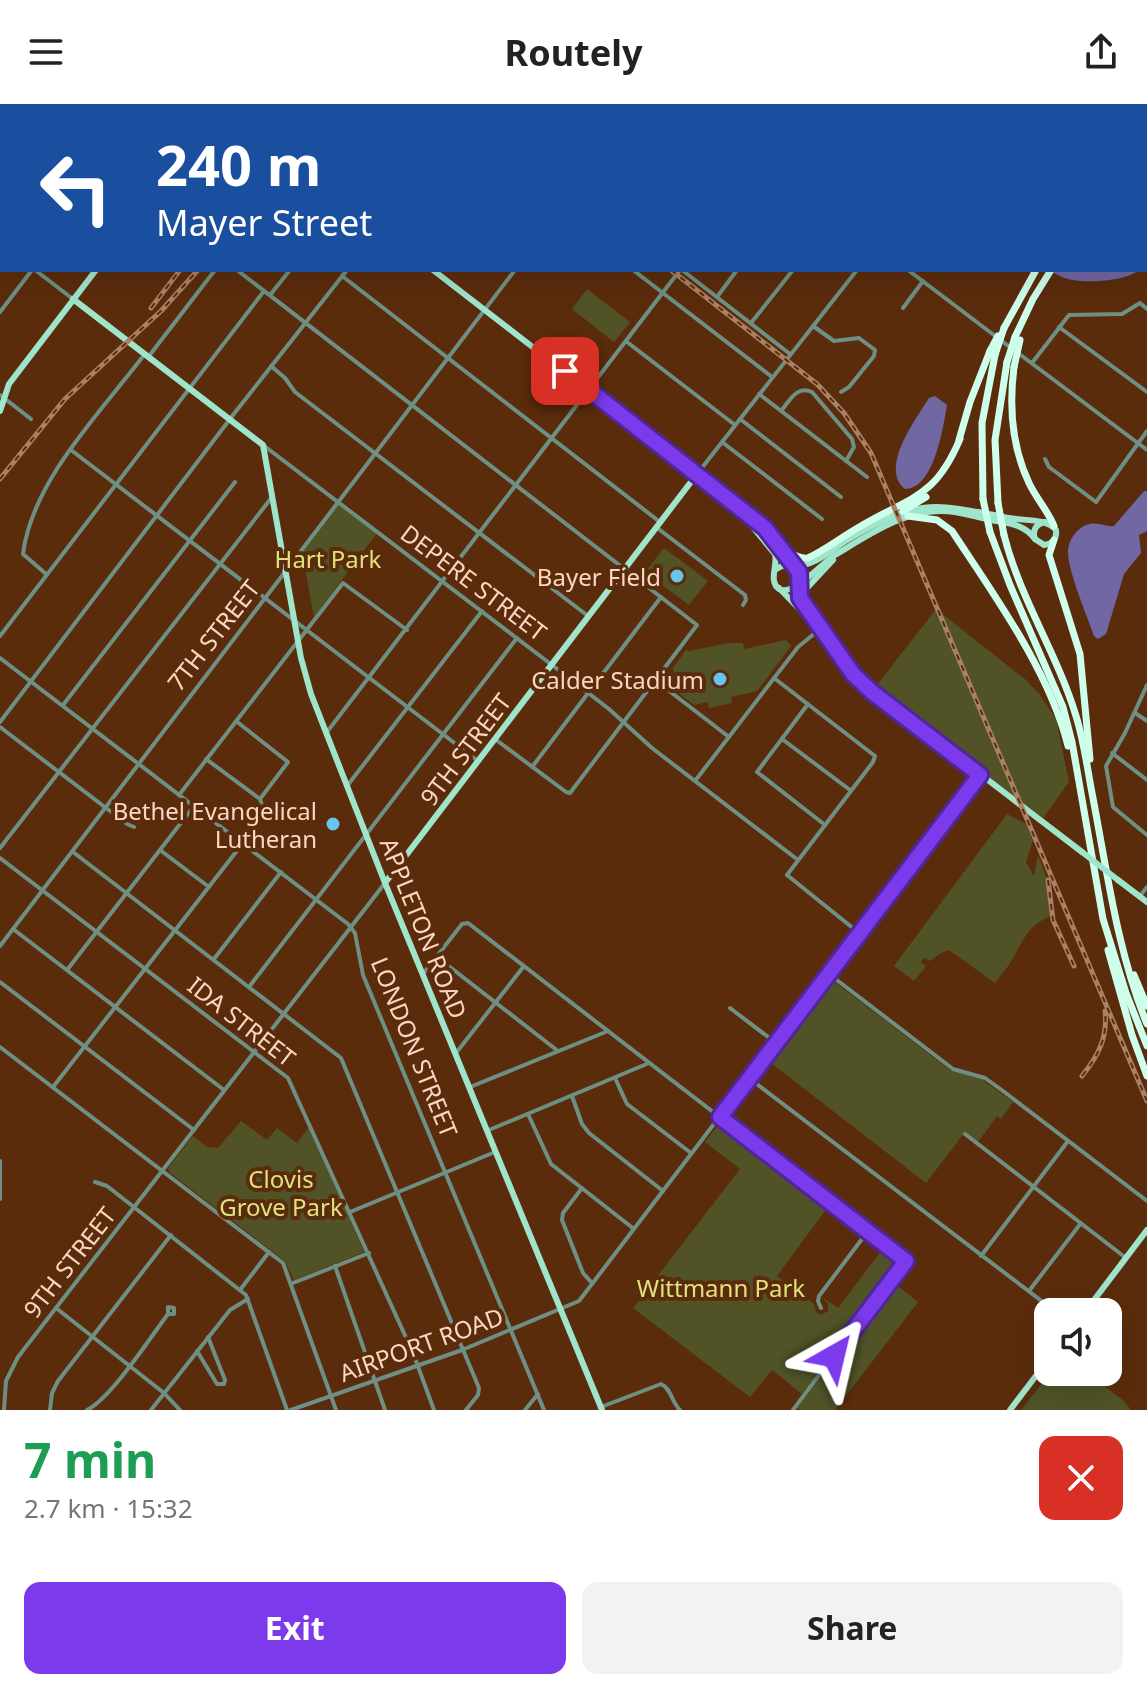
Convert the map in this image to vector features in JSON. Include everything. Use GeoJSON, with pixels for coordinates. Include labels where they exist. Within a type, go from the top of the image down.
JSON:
{"type":"FeatureCollection","features":[{"type":"Feature","properties":{"kind":"highway"},"geometry":{"type":"LineString","coordinates":[[906,514],[942,481],[952,464],[974,390],[1035,272]]}},
{"type":"Feature","properties":{"kind":"highway"},"geometry":{"type":"LineString","coordinates":[[1050,272],[1033,299],[997,412],[998,503],[1018,582],[1076,716],[1122,944],[1147,1024]]}},
{"type":"Feature","properties":{"kind":"highway"},"geometry":{"type":"LineString","coordinates":[[993,353],[982,423],[983,499],[990,532],[1063,707],[1072,742],[1106,941],[1118,990],[1147,1076]]}},
{"type":"Feature","properties":{"kind":"highway"},"geometry":{"type":"LineString","coordinates":[[1011,365],[1011,413],[1017,446],[1029,484],[1054,526]]}},
{"type":"Feature","properties":{"kind":"highway"},"geometry":{"type":"LineString","coordinates":[[765,528],[793,555],[808,558],[925,492],[943,473],[960,439]]}},
{"type":"Feature","properties":{"kind":"highway"},"geometry":{"type":"LineString","coordinates":[[906,514],[937,520],[952,531],[1046,684],[1076,774]]}},
{"type":"Feature","properties":{"kind":"highway"},"geometry":{"type":"LineString","coordinates":[[1054,540],[1049,552],[1051,562],[1080,654],[1091,762],[1088,769]]}},
{"type":"Feature","properties":{"kind":"highway"},"geometry":{"type":"LineString","coordinates":[[1105,928],[1147,1046]]}},
{"type":"Feature","properties":{"kind":"highway"},"geometry":{"type":"LineString","coordinates":[[1122,944],[1147,1006]]}},
{"type":"Feature","properties":{"kind":"main road"},"geometry":{"type":"LineString","coordinates":[[0,411],[1,395],[94,272]]}},
{"type":"Feature","properties":{"kind":"main road"},"geometry":{"type":"LineString","coordinates":[[436,272],[765,528],[799,572],[800,598],[827,640],[872,692],[1147,902]]}},
{"type":"Feature","properties":{"kind":"main road","name":"DEPERE STREET"},"geometry":{"type":"LineString","coordinates":[[73,299],[263,445]]}},
{"type":"Feature","properties":{"kind":"main road","name":"APPLETON ROAD"},"geometry":{"type":"LineString","coordinates":[[263,445],[306,679],[385,883],[602,1409]]}},
{"type":"Feature","properties":{"kind":"main road","name":"9TH STREET"},"geometry":{"type":"LineString","coordinates":[[385,883],[697,474]]}},
{"type":"Feature","properties":{"kind":"main road"},"geometry":{"type":"LineString","coordinates":[[776,569],[782,565],[812,564],[849,538],[906,514],[931,505],[1045,522],[1054,526],[1056,533],[1054,540],[1044,545],[1024,527],[953,511],[906,514],[841,552],[792,590],[779,588]]}},
{"type":"Feature","properties":{"kind":"main road"},"geometry":{"type":"LineString","coordinates":[[736,506],[773,550],[777,559],[774,581],[820,628]]}},
{"type":"Feature","properties":{"kind":"main road"},"geometry":{"type":"LineString","coordinates":[[1035,539],[1035,528],[1045,522]]}},
{"type":"Feature","properties":{"kind":"main road"},"geometry":{"type":"LineString","coordinates":[[820,628],[806,589],[841,552]]}},
{"type":"Feature","properties":{"kind":"main road"},"geometry":{"type":"LineString","coordinates":[[1096,1298],[1147,1230]]}},
{"type":"Feature","properties":{"kind":"main road"},"geometry":{"type":"LineString","coordinates":[[1010,1410],[1034,1378]]}},
{"type":"Feature","properties":{"kind":"street"},"geometry":{"type":"LineString","coordinates":[[0,312],[32,272]]}},
{"type":"Feature","properties":{"kind":"street","name":"DEPERE STREET"},"geometry":{"type":"LineString","coordinates":[[37,272],[73,299]]}},
{"type":"Feature","properties":{"kind":"street"},"geometry":{"type":"LineString","coordinates":[[47,575],[25,558],[23,552],[33,512],[71,450],[213,272]]}},
{"type":"Feature","properties":{"kind":"street"},"geometry":{"type":"LineString","coordinates":[[240,272],[697,625],[569,793],[495,739]]}},
{"type":"Feature","properties":{"kind":"street"},"geometry":{"type":"LineString","coordinates":[[270,295],[288,272]]}},
{"type":"Feature","properties":{"kind":"street"},"geometry":{"type":"LineString","coordinates":[[134,827],[58,772],[0,724],[345,272]]}},
{"type":"Feature","properties":{"kind":"street","name":"7TH STREET"},"geometry":{"type":"LineString","coordinates":[[0,946],[513,272]]}},
{"type":"Feature","properties":{"kind":"street"},"geometry":{"type":"LineString","coordinates":[[636,272],[772,377]]}},
{"type":"Feature","properties":{"kind":"street"},"geometry":{"type":"LineString","coordinates":[[327,733],[679,272]]}},
{"type":"Feature","properties":{"kind":"street"},"geometry":{"type":"LineString","coordinates":[[684,272],[790,354]]}},
{"type":"Feature","properties":{"kind":"street"},"geometry":{"type":"LineString","coordinates":[[716,297],[735,272]]}},
{"type":"Feature","properties":{"kind":"street"},"geometry":{"type":"LineString","coordinates":[[751,323],[791,272]]}},
{"type":"Feature","properties":{"kind":"street","name":"9TH STREET"},"geometry":{"type":"LineString","coordinates":[[697,474],[855,272]]}},
{"type":"Feature","properties":{"kind":"street"},"geometry":{"type":"LineString","coordinates":[[911,272],[1147,450]]}},
{"type":"Feature","properties":{"kind":"street"},"geometry":{"type":"LineString","coordinates":[[342,276],[553,439],[745,595],[743,605]]}},
{"type":"Feature","properties":{"kind":"street"},"geometry":{"type":"LineString","coordinates":[[903,308],[923,281]]}},
{"type":"Feature","properties":{"kind":"street"},"geometry":{"type":"LineString","coordinates":[[0,636],[264,291]]}},
{"type":"Feature","properties":{"kind":"street"},"geometry":{"type":"LineString","coordinates":[[1032,363],[1072,314],[1122,314],[1140,303],[1147,309]]}},
{"type":"Feature","properties":{"kind":"street"},"geometry":{"type":"LineString","coordinates":[[813,326],[834,341],[859,338],[875,350],[874,356],[849,387],[841,392]]}},
{"type":"Feature","properties":{"kind":"street"},"geometry":{"type":"LineString","coordinates":[[1059,327],[1147,392]]}},
{"type":"Feature","properties":{"kind":"street"},"geometry":{"type":"LineString","coordinates":[[627,342],[735,425]]}},
{"type":"Feature","properties":{"kind":"street"},"geometry":{"type":"LineString","coordinates":[[271,366],[295,392],[588,616]]}},
{"type":"Feature","properties":{"kind":"street"},"geometry":{"type":"LineString","coordinates":[[781,411],[797,391],[805,389],[812,392],[852,439],[854,447],[846,461]]}},
{"type":"Feature","properties":{"kind":"street"},"geometry":{"type":"LineString","coordinates":[[759,394],[867,477]]}},
{"type":"Feature","properties":{"kind":"street"},"geometry":{"type":"LineString","coordinates":[[1,395],[31,419]]}},
{"type":"Feature","properties":{"kind":"street"},"geometry":{"type":"LineString","coordinates":[[740,419],[841,497]]}},
{"type":"Feature","properties":{"kind":"street"},"geometry":{"type":"LineString","coordinates":[[1045,459],[1049,467],[1096,502],[1147,431]]}},
{"type":"Feature","properties":{"kind":"street"},"geometry":{"type":"LineString","coordinates":[[722,442],[822,519]]}},
{"type":"Feature","properties":{"kind":"street","name":"DEPERE STREET"},"geometry":{"type":"LineString","coordinates":[[263,445],[552,665],[798,860]]}},
{"type":"Feature","properties":{"kind":"street"},"geometry":{"type":"LineString","coordinates":[[71,450],[478,761]]}},
{"type":"Feature","properties":{"kind":"street"},"geometry":{"type":"LineString","coordinates":[[62,706],[235,482]]}},
{"type":"Feature","properties":{"kind":"street"},"geometry":{"type":"LineString","coordinates":[[0,848],[272,497]]}},
{"type":"Feature","properties":{"kind":"street"},"geometry":{"type":"LineString","coordinates":[[179,795],[345,583],[407,630]]}},
{"type":"Feature","properties":{"kind":"street"},"geometry":{"type":"LineString","coordinates":[[532,767],[661,597]]}},
{"type":"Feature","properties":{"kind":"street"},"geometry":{"type":"LineString","coordinates":[[347,786],[482,611]]}},
{"type":"Feature","properties":{"kind":"street"},"geometry":{"type":"LineString","coordinates":[[695,781],[798,647],[820,628]]}},
{"type":"Feature","properties":{"kind":"street"},"geometry":{"type":"LineString","coordinates":[[249,987],[517,638]]}},
{"type":"Feature","properties":{"kind":"street"},"geometry":{"type":"LineString","coordinates":[[0,658],[351,928]]}},
{"type":"Feature","properties":{"kind":"street"},"geometry":{"type":"LineString","coordinates":[[774,678],[875,757],[787,874],[788,878],[859,933]]}},
{"type":"Feature","properties":{"kind":"street"},"geometry":{"type":"LineString","coordinates":[[655,680],[729,737]]}},
{"type":"Feature","properties":{"kind":"street"},"geometry":{"type":"LineString","coordinates":[[1147,685],[1106,766],[1113,807],[1147,835]]}},
{"type":"Feature","properties":{"kind":"street"},"geometry":{"type":"LineString","coordinates":[[808,704],[757,772],[825,825]]}},
{"type":"Feature","properties":{"kind":"street"},"geometry":{"type":"LineString","coordinates":[[1135,713],[1147,721]]}},
{"type":"Feature","properties":{"kind":"street"},"geometry":{"type":"LineString","coordinates":[[206,759],[261,802],[288,762],[236,721]]}},
{"type":"Feature","properties":{"kind":"street"},"geometry":{"type":"LineString","coordinates":[[782,739],[851,791]]}},
{"type":"Feature","properties":{"kind":"street"},"geometry":{"type":"LineString","coordinates":[[1112,753],[1147,780]]}},
{"type":"Feature","properties":{"kind":"street","name":"AIRPORT ROAD"},"geometry":{"type":"LineString","coordinates":[[289,1410],[462,1350],[577,1303],[980,775]]}},
{"type":"Feature","properties":{"kind":"street"},"geometry":{"type":"LineString","coordinates":[[67,970],[194,806]]}},
{"type":"Feature","properties":{"kind":"street"},"geometry":{"type":"LineString","coordinates":[[53,1087],[243,843]]}},
{"type":"Feature","properties":{"kind":"street"},"geometry":{"type":"LineString","coordinates":[[160,850],[209,887]]}},
{"type":"Feature","properties":{"kind":"street"},"geometry":{"type":"LineString","coordinates":[[73,852],[341,1058],[479,1390],[466,1410]]}},
{"type":"Feature","properties":{"kind":"street","name":"IDA STREET"},"geometry":{"type":"LineString","coordinates":[[0,858],[291,1082],[418,1365],[434,1410]]}},
{"type":"Feature","properties":{"kind":"street"},"geometry":{"type":"LineString","coordinates":[[213,959],[281,872]]}},
{"type":"Feature","properties":{"kind":"street","name":"9TH STREET"},"geometry":{"type":"LineString","coordinates":[[4,1410],[6,1381],[13,1366],[385,883]]}},
{"type":"Feature","properties":{"kind":"street"},"geometry":{"type":"LineString","coordinates":[[1140,896],[1147,887]]}},
{"type":"Feature","properties":{"kind":"street"},"geometry":{"type":"LineString","coordinates":[[423,974],[465,923],[906,1261],[793,1410]]}},
{"type":"Feature","properties":{"kind":"street","name":"LONDON STREET"},"geometry":{"type":"LineString","coordinates":[[351,928],[355,933],[363,975],[544,1410]]}},
{"type":"Feature","properties":{"kind":"street"},"geometry":{"type":"LineString","coordinates":[[13,929],[225,1090]]}},
{"type":"Feature","properties":{"kind":"street"},"geometry":{"type":"LineString","coordinates":[[437,957],[558,1051]]}},
{"type":"Feature","properties":{"kind":"street"},"geometry":{"type":"LineString","coordinates":[[456,1053],[524,966]]}},
{"type":"Feature","properties":{"kind":"street"},"geometry":{"type":"LineString","coordinates":[[829,974],[953,1069],[985,1078],[1147,1201]]}},
{"type":"Feature","properties":{"kind":"street"},"geometry":{"type":"LineString","coordinates":[[0,982],[194,1130]]}},
{"type":"Feature","properties":{"kind":"street"},"geometry":{"type":"LineString","coordinates":[[730,1008],[776,1043]]}},
{"type":"Feature","properties":{"kind":"street"},"geometry":{"type":"LineString","coordinates":[[470,1087],[608,1031]]}},
{"type":"Feature","properties":{"kind":"street"},"geometry":{"type":"LineString","coordinates":[[0,1047],[285,1266],[336,1410]]}},
{"type":"Feature","properties":{"kind":"street"},"geometry":{"type":"LineString","coordinates":[[489,1130],[649,1063]]}},
{"type":"Feature","properties":{"kind":"street"},"geometry":{"type":"LineString","coordinates":[[615,1078],[627,1104],[692,1154]]}},
{"type":"Feature","properties":{"kind":"street"},"geometry":{"type":"LineString","coordinates":[[749,1078],[1038,1298]]}},
{"type":"Feature","properties":{"kind":"street"},"geometry":{"type":"LineString","coordinates":[[572,1096],[587,1131],[663,1191]]}},
{"type":"Feature","properties":{"kind":"street"},"geometry":{"type":"LineString","coordinates":[[528,1114],[549,1161],[634,1229]]}},
{"type":"Feature","properties":{"kind":"street"},"geometry":{"type":"LineString","coordinates":[[965,1134],[1126,1258]]}},
{"type":"Feature","properties":{"kind":"street"},"geometry":{"type":"LineString","coordinates":[[981,1256],[1068,1141]]}},
{"type":"Feature","properties":{"kind":"street"},"geometry":{"type":"LineString","coordinates":[[350,1212],[497,1151]]}},
{"type":"Feature","properties":{"kind":"street"},"geometry":{"type":"LineString","coordinates":[[0,1161],[0,1199]]}},
{"type":"Feature","properties":{"kind":"street"},"geometry":{"type":"LineString","coordinates":[[95,1182],[107,1186],[248,1299],[289,1410]]}},
{"type":"Feature","properties":{"kind":"street"},"geometry":{"type":"LineString","coordinates":[[582,1188],[563,1213],[562,1220],[583,1273],[593,1283]]}},
{"type":"Feature","properties":{"kind":"street"},"geometry":{"type":"LineString","coordinates":[[1029,1291],[1081,1223]]}},
{"type":"Feature","properties":{"kind":"street"},"geometry":{"type":"LineString","coordinates":[[821,1308],[819,1296],[868,1231]]}},
{"type":"Feature","properties":{"kind":"street"},"geometry":{"type":"LineString","coordinates":[[50,1410],[55,1384],[171,1235]]}},
{"type":"Feature","properties":{"kind":"street"},"geometry":{"type":"LineString","coordinates":[[240,1290],[269,1252]]}},
{"type":"Feature","properties":{"kind":"street"},"geometry":{"type":"LineString","coordinates":[[292,1284],[369,1253]]}},
{"type":"Feature","properties":{"kind":"street"},"geometry":{"type":"LineString","coordinates":[[335,1266],[385,1410]]}},
{"type":"Feature","properties":{"kind":"street"},"geometry":{"type":"LineString","coordinates":[[151,1410],[230,1310],[248,1299]]}},
{"type":"Feature","properties":{"kind":"street"},"geometry":{"type":"LineString","coordinates":[[56,1308],[164,1393],[180,1410]]}},
{"type":"Feature","properties":{"kind":"street"},"geometry":{"type":"LineString","coordinates":[[87,1410],[99,1402],[168,1314]]}},
{"type":"Feature","properties":{"kind":"street"},"geometry":{"type":"LineString","coordinates":[[197,1351],[217,1384],[222,1385],[225,1380],[208,1337]]}},
{"type":"Feature","properties":{"kind":"street"},"geometry":{"type":"LineString","coordinates":[[602,1409],[661,1384],[667,1388],[673,1403],[680,1410]]}},
{"type":"Feature","properties":{"kind":"street"},"geometry":{"type":"LineString","coordinates":[[525,1410],[538,1394]]}},
{"type":"Feature","properties":{"kind":"green space"},"geometry":{"type":"Polygon","coordinates":[[[587,289],[630,322],[614,342],[572,309],[587,289]]]}},
{"type":"Feature","properties":{"kind":"green space","name":"Hart Park"},"geometry":{"type":"Polygon","coordinates":[[[339,504],[377,533],[314,617],[302,552],[339,504]]]}},
{"type":"Feature","properties":{"kind":"green space","name":"Bayer Field"},"geometry":{"type":"Polygon","coordinates":[[[664,548],[708,581],[689,605],[645,572],[664,548]]]}},
{"type":"Feature","properties":{"kind":"green space"},"geometry":{"type":"Polygon","coordinates":[[[936,609],[1026,680],[1056,719],[1069,782],[1043,818],[874,689],[936,609]]]}},
{"type":"Feature","properties":{"kind":"green space","name":"Calder Stadium"},"geometry":{"type":"Polygon","coordinates":[[[786,640],[791,646],[757,691],[731,697],[732,703],[709,708],[708,702],[694,705],[676,691],[673,668],[686,650],[729,643],[743,643],[744,649],[786,640]]]}},
{"type":"Feature","properties":{"kind":"green space"},"geometry":{"type":"Polygon","coordinates":[[[1007,814],[1026,824],[1033,840],[1026,862],[1034,876],[1038,855],[1047,879],[1050,916],[1028,932],[995,983],[949,950],[930,961],[924,958],[921,962],[926,966],[914,981],[894,966],[1007,814]]]}},
{"type":"Feature","properties":{"kind":"green space"},"geometry":{"type":"Polygon","coordinates":[[[832,980],[950,1070],[981,1079],[1013,1102],[1001,1119],[997,1116],[978,1142],[965,1132],[926,1183],[767,1060],[825,984],[832,980]]]}},
{"type":"Feature","properties":{"kind":"green space","name":"Clovis Grove Park"},"geometry":{"type":"Polygon","coordinates":[[[241,1121],[267,1140],[277,1128],[297,1143],[309,1127],[364,1252],[294,1280],[285,1261],[169,1172],[168,1168],[193,1136],[207,1147],[218,1148],[241,1121]]]}},
{"type":"Feature","properties":{"kind":"green space","name":"Wittmann Park"},"geometry":{"type":"Polygon","coordinates":[[[721,1121],[830,1204],[777,1276],[814,1304],[816,1312],[821,1315],[828,1311],[828,1304],[822,1297],[838,1308],[885,1246],[903,1261],[890,1280],[918,1302],[835,1410],[797,1408],[844,1346],[842,1343],[802,1394],[772,1370],[750,1397],[633,1308],[740,1169],[705,1142],[721,1121]]]}},
{"type":"Feature","properties":{"kind":"green space"},"geometry":{"type":"Polygon","coordinates":[[[1040,1386],[1104,1386],[1131,1410],[1021,1410],[1040,1386]]]}},
{"type":"Feature","properties":{"kind":"shaded area"},"geometry":{"type":"Polygon","coordinates":[[[1052,272],[1136,272],[1108,280],[1066,279],[1052,272]]]}},
{"type":"Feature","properties":{"kind":"shaded area"},"geometry":{"type":"Polygon","coordinates":[[[935,396],[947,405],[935,456],[923,479],[905,489],[898,480],[896,469],[902,444],[929,398],[935,396]]]}},
{"type":"Feature","properties":{"kind":"shaded area"},"geometry":{"type":"Polygon","coordinates":[[[1147,491],[1147,531],[1139,535],[1141,553],[1124,574],[1106,634],[1098,639],[1094,636],[1071,571],[1070,543],[1074,534],[1086,525],[1114,526],[1147,491]]]}},
{"type":"Feature","properties":{"kind":"railway"},"geometry":{"type":"LineString","coordinates":[[151,308],[178,272]]}},
{"type":"Feature","properties":{"kind":"railway"},"geometry":{"type":"LineString","coordinates":[[0,479],[65,399],[161,311],[196,272]]}},
{"type":"Feature","properties":{"kind":"railway"},"geometry":{"type":"LineString","coordinates":[[674,272],[817,384],[844,413],[871,453],[1147,1101]]}},
{"type":"Feature","properties":{"kind":"railway"},"geometry":{"type":"LineString","coordinates":[[1048,880],[1053,920],[1074,966]]}},
{"type":"Feature","properties":{"kind":"railway"},"geometry":{"type":"LineString","coordinates":[[1082,1076],[1101,1046],[1105,1011]]}},
{"type":"Feature","properties":{"kind":"place","name":"Bayer Field"},"geometry":{"type":"Point","coordinates":[677,576]}},
{"type":"Feature","properties":{"kind":"place","name":"Calder Stadium"},"geometry":{"type":"Point","coordinates":[720,679]}},
{"type":"Feature","properties":{"kind":"place","name":"Bethel Evangelical Lutheran"},"geometry":{"type":"Point","coordinates":[333,824]}},
{"type":"Feature","properties":{"kind":"route"},"geometry":{"type":"LineString","coordinates":[[565,371],[765,528],[799,572],[800,598],[853,674],[980,775],[720,1117],[906,1261],[834,1356]]}}]}
